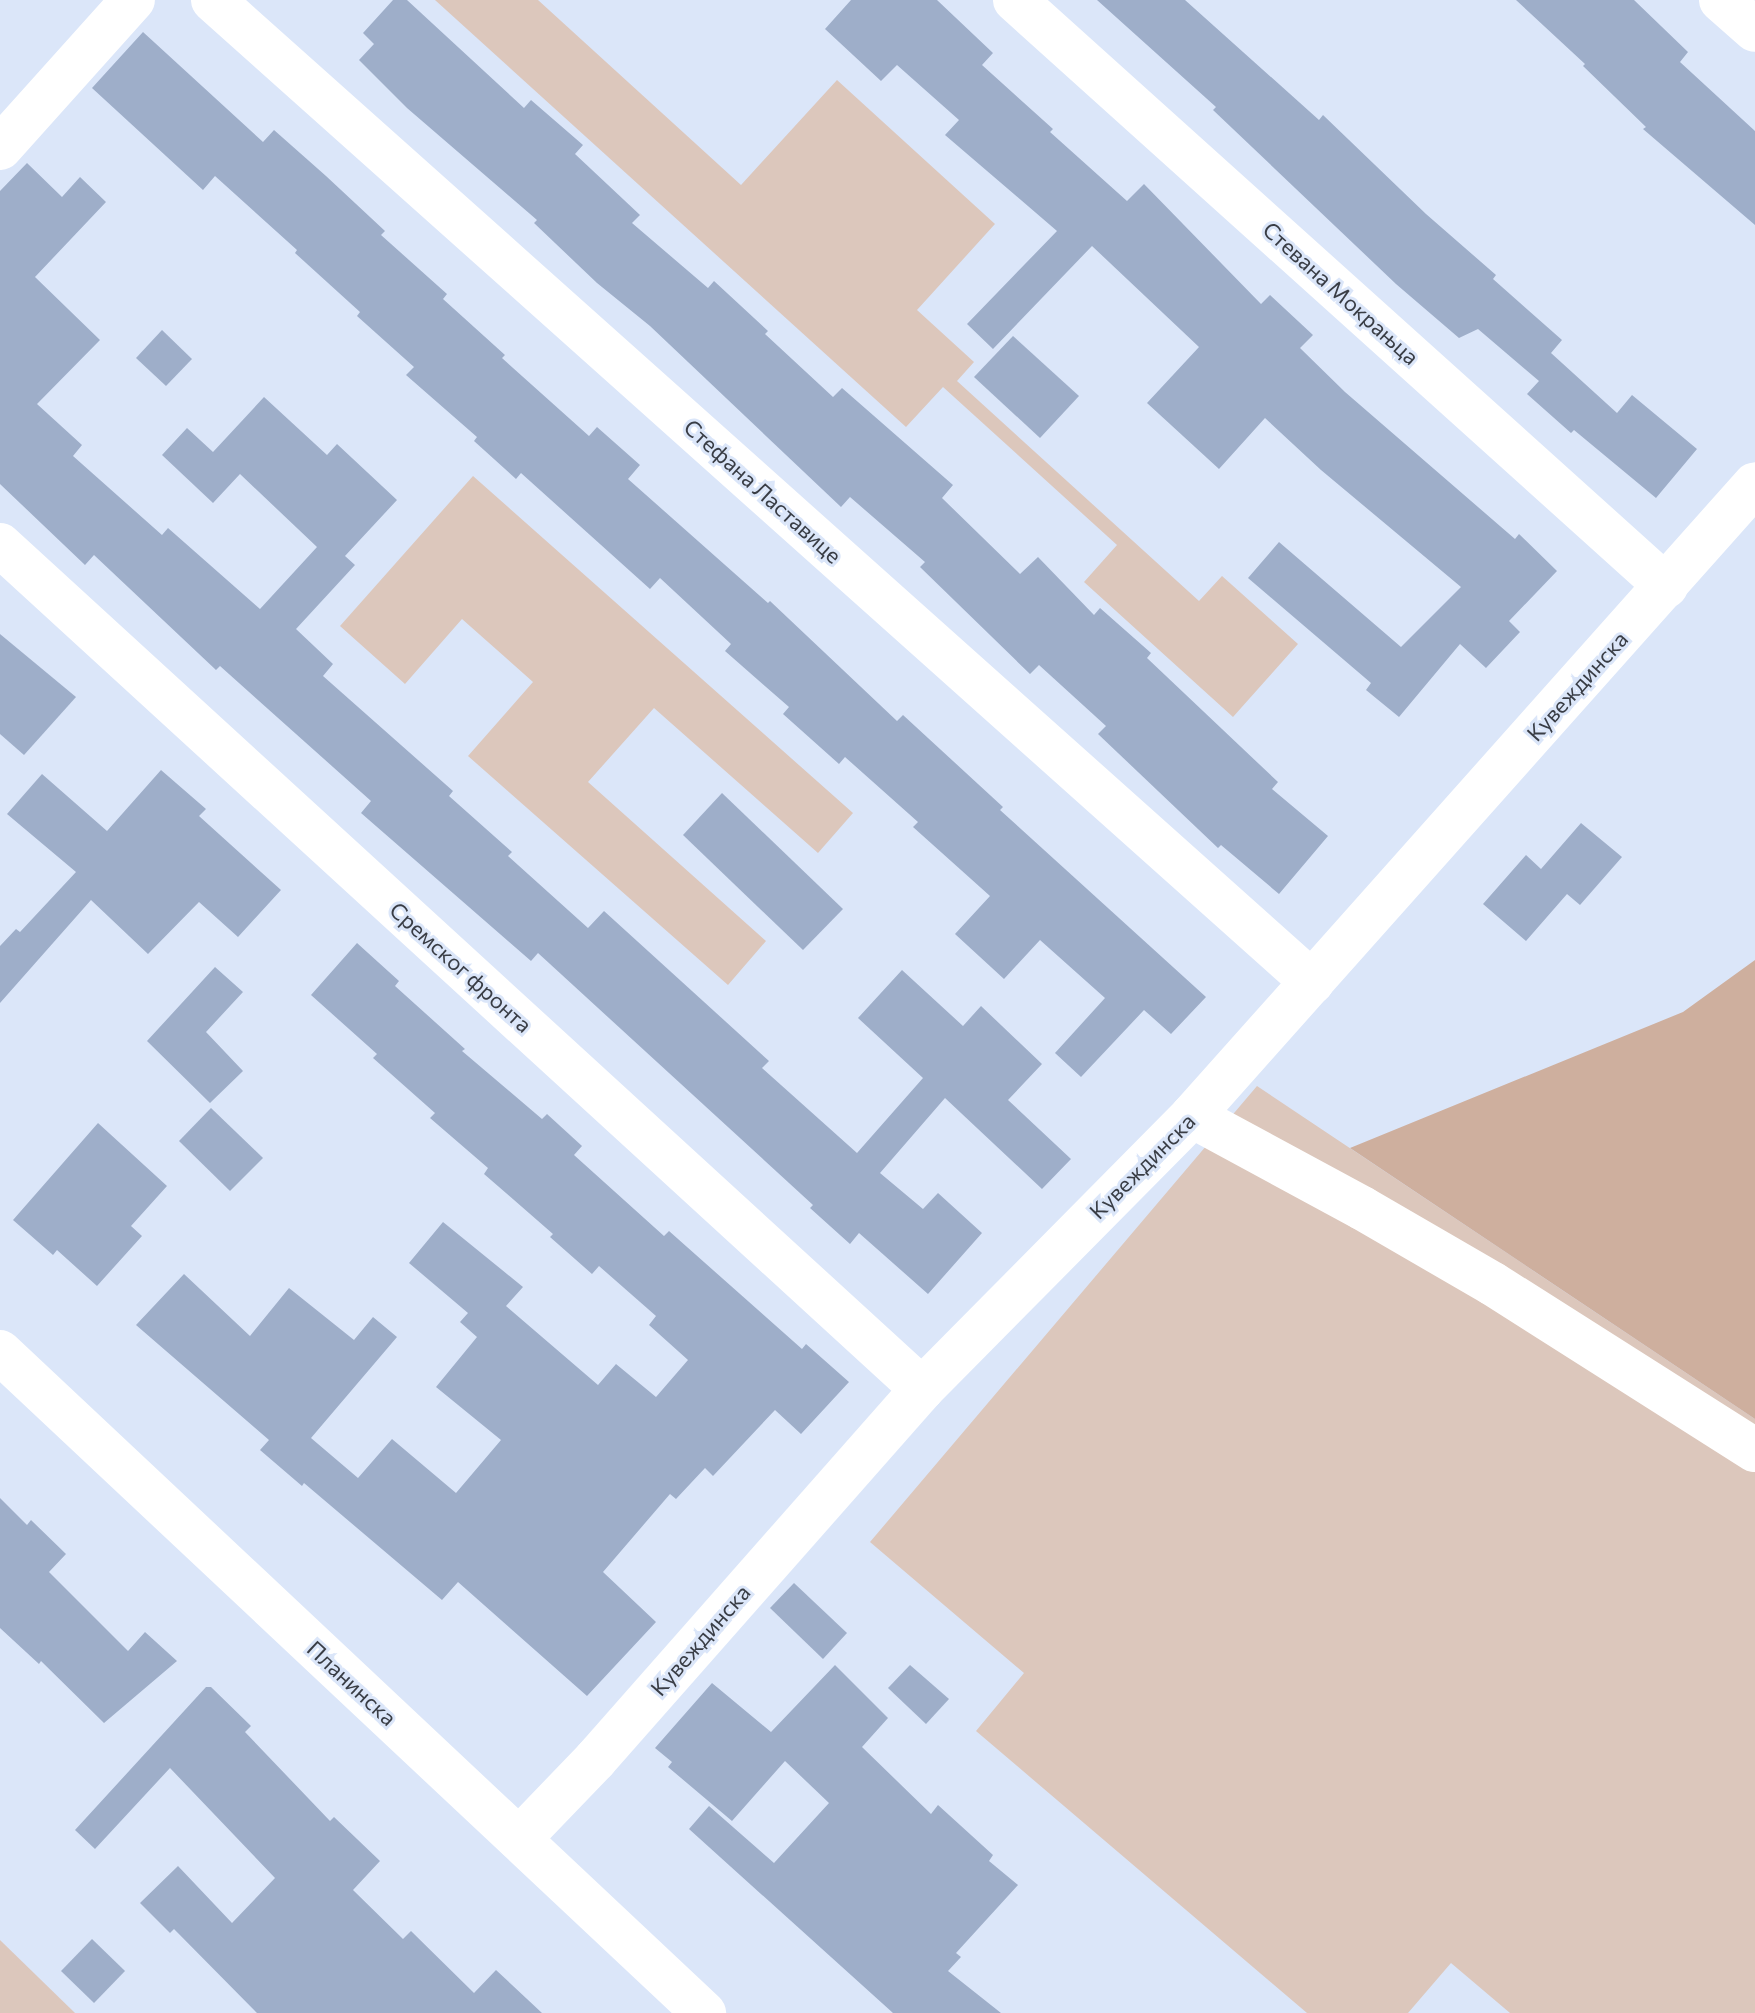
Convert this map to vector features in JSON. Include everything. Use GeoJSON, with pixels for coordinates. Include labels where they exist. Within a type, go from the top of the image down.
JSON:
{"type":"FeatureCollection","features":[{"type":"Feature","properties":{"kind":"street"},"geometry":{"type":"LineString","coordinates":[[0,148],[133,0]]}},
{"type":"Feature","properties":{"kind":"street","name":"Стефана Ластавице"},"geometry":{"type":"LineString","coordinates":[[213,0],[1312,982]]}},
{"type":"Feature","properties":{"kind":"street","name":"Стевана Мокрањца"},"geometry":{"type":"LineString","coordinates":[[1015,0],[1666,586]]}},
{"type":"Feature","properties":{"kind":"street"},"geometry":{"type":"LineString","coordinates":[[1721,0],[1755,30]]}},
{"type":"Feature","properties":{"kind":"street","name":"Кувеждинска"},"geometry":{"type":"LineString","coordinates":[[519,1839],[595,1760],[922,1389],[1192,1116],[1755,484]]}},
{"type":"Feature","properties":{"kind":"street","name":"Сремског фронта"},"geometry":{"type":"LineString","coordinates":[[0,545],[922,1389]]}},
{"type":"Feature","properties":{"kind":"street"},"geometry":{"type":"LineString","coordinates":[[1192,1116],[1362,1208],[1493,1284],[1755,1450]]}},
{"type":"Feature","properties":{"kind":"street","name":"Планинска"},"geometry":{"type":"LineString","coordinates":[[0,1352],[704,2013]]}},
{"type":"Feature","properties":{"kind":"shaded area"},"geometry":{"type":"Polygon","coordinates":[[[435,0],[538,0],[741,185],[837,80],[995,224],[917,310],[974,362],[957,381],[1199,601],[1222,576],[1298,644],[1233,717],[1084,582],[1117,545],[943,387],[906,427],[435,0]]]}},
{"type":"Feature","properties":{"kind":"shaded area"},"geometry":{"type":"Polygon","coordinates":[[[473,476],[853,813],[818,853],[654,708],[588,782],[766,941],[728,985],[468,756],[533,682],[462,619],[405,684],[340,626],[473,476]]]}},
{"type":"Feature","properties":{"kind":"shaded area"},"geometry":{"type":"Polygon","coordinates":[[[1755,960],[1755,1419],[1350,1148],[1683,1012],[1755,960]]]}},
{"type":"Feature","properties":{"kind":"shaded area"},"geometry":{"type":"Polygon","coordinates":[[[1257,1086],[1755,1419],[1755,2013],[1510,2013],[1451,1963],[1408,2013],[1307,2013],[976,1731],[1024,1673],[870,1542],[1257,1086]]]}},
{"type":"Feature","properties":{"kind":"shaded area"},"geometry":{"type":"Polygon","coordinates":[[[0,1940],[75,2013],[0,2013],[0,1940]]]}},
{"type":"Feature","properties":{"kind":"building"},"geometry":{"type":"Polygon","coordinates":[[[393,0],[407,0],[524,108],[531,100],[583,145],[575,154],[640,215],[632,223],[708,288],[714,281],[833,397],[842,388],[953,485],[942,498],[1020,574],[1038,557],[1094,615],[1100,608],[1151,653],[1147,658],[1278,782],[1272,789],[1328,836],[1279,894],[1221,845],[1218,848],[1098,734],[1106,726],[1039,665],[1030,674],[920,567],[925,562],[850,497],[841,507],[650,326],[597,283],[534,223],[537,220],[407,108],[359,60],[374,44],[363,33],[393,0]]]}},
{"type":"Feature","properties":{"kind":"building"},"geometry":{"type":"Polygon","coordinates":[[[851,0],[937,0],[993,53],[982,65],[1053,129],[1050,132],[1127,201],[1144,184],[1261,304],[1270,295],[1313,335],[1300,348],[1345,392],[1515,539],[1519,534],[1557,571],[1509,621],[1520,632],[1486,668],[1460,644],[1399,717],[1366,690],[1371,683],[1248,578],[1279,542],[1401,647],[1461,587],[1321,470],[1265,418],[1219,469],[1147,403],[1199,347],[1092,246],[993,349],[967,324],[1057,231],[945,135],[959,120],[897,65],[881,81],[825,29],[851,0]]]}},
{"type":"Feature","properties":{"kind":"building"},"geometry":{"type":"Polygon","coordinates":[[[1097,0],[1185,0],[1319,120],[1323,115],[1426,214],[1496,275],[1493,279],[1562,340],[1551,353],[1617,413],[1632,395],[1697,449],[1656,498],[1574,430],[1571,433],[1527,394],[1539,381],[1478,329],[1459,338],[1396,284],[1213,110],[1216,107],[1097,0]]]}},
{"type":"Feature","properties":{"kind":"building"},"geometry":{"type":"Polygon","coordinates":[[[1516,0],[1634,0],[1688,52],[1680,62],[1755,131],[1755,225],[1643,129],[1646,127],[1583,66],[1585,64],[1516,0]]]}},
{"type":"Feature","properties":{"kind":"building"},"geometry":{"type":"Polygon","coordinates":[[[143,32],[263,142],[274,130],[326,176],[385,231],[381,235],[447,294],[443,299],[505,355],[502,358],[589,436],[597,427],[640,465],[628,479],[768,603],[770,601],[897,721],[903,715],[1003,807],[1000,810],[1206,997],[1171,1034],[1144,1010],[1081,1077],[1055,1053],[1105,998],[1040,940],[1004,979],[955,934],[990,896],[913,827],[918,822],[845,757],[839,764],[783,714],[789,707],[725,651],[731,644],[660,578],[650,589],[521,473],[516,479],[474,441],[477,437],[406,375],[414,367],[357,316],[360,312],[295,253],[297,250],[215,176],[203,190],[92,88],[143,32]]]}},
{"type":"Feature","properties":{"kind":"building"},"geometry":{"type":"Polygon","coordinates":[[[27,163],[62,197],[80,177],[106,202],[35,277],[100,340],[37,404],[82,445],[73,456],[162,535],[168,528],[260,609],[317,547],[240,474],[213,503],[162,455],[187,428],[213,452],[264,397],[327,455],[337,444],[397,500],[345,556],[355,565],[296,629],[333,664],[323,676],[453,791],[449,796],[512,852],[508,856],[588,928],[604,911],[769,1061],[762,1068],[857,1153],[923,1078],[858,1018],[902,970],[963,1026],[981,1006],[1042,1064],[1008,1100],[1071,1159],[1042,1189],[945,1098],[880,1173],[923,1209],[938,1193],[982,1233],[928,1294],[859,1233],[850,1244],[810,1208],[813,1205],[538,953],[531,961],[361,813],[371,801],[220,666],[216,670],[94,555],[85,565],[0,484],[0,191],[27,163]]]}},
{"type":"Feature","properties":{"kind":"building"},"geometry":{"type":"Polygon","coordinates":[[[162,330],[192,359],[166,386],[136,358],[162,330]]]}},
{"type":"Feature","properties":{"kind":"building"},"geometry":{"type":"Polygon","coordinates":[[[1013,336],[1079,396],[1040,438],[974,377],[1013,336]]]}},
{"type":"Feature","properties":{"kind":"building"},"geometry":{"type":"Polygon","coordinates":[[[0,634],[76,697],[24,755],[0,734],[0,634]]]}},
{"type":"Feature","properties":{"kind":"building"},"geometry":{"type":"Polygon","coordinates":[[[161,770],[206,809],[199,816],[281,890],[238,937],[199,902],[148,954],[91,900],[0,1003],[0,946],[16,929],[20,932],[76,872],[7,814],[42,774],[107,831],[161,770]]]}},
{"type":"Feature","properties":{"kind":"building"},"geometry":{"type":"Polygon","coordinates":[[[722,793],[843,909],[803,950],[683,835],[722,793]]]}},
{"type":"Feature","properties":{"kind":"building"},"geometry":{"type":"Polygon","coordinates":[[[1581,823],[1622,857],[1580,905],[1567,894],[1526,941],[1483,904],[1526,855],[1541,869],[1581,823]]]}},
{"type":"Feature","properties":{"kind":"building"},"geometry":{"type":"Polygon","coordinates":[[[357,943],[399,981],[395,986],[465,1049],[462,1051],[542,1119],[547,1114],[582,1146],[574,1155],[664,1236],[669,1231],[802,1349],[806,1344],[849,1382],[801,1434],[775,1410],[713,1476],[705,1468],[676,1499],[670,1494],[603,1572],[656,1622],[587,1696],[458,1582],[442,1600],[304,1483],[302,1486],[260,1450],[269,1440],[136,1325],[184,1274],[250,1336],[289,1288],[354,1340],[373,1317],[397,1337],[311,1438],[358,1478],[392,1439],[456,1493],[501,1440],[436,1387],[477,1337],[460,1322],[468,1313],[409,1263],[443,1222],[523,1287],[506,1306],[598,1385],[616,1364],[656,1397],[688,1360],[649,1325],[656,1316],[599,1266],[592,1274],[550,1237],[553,1234],[484,1174],[488,1168],[430,1118],[435,1113],[373,1058],[377,1054],[311,995],[357,943]]]}},
{"type":"Feature","properties":{"kind":"building"},"geometry":{"type":"Polygon","coordinates":[[[215,967],[243,992],[206,1032],[243,1071],[210,1103],[147,1041],[215,967]]]}},
{"type":"Feature","properties":{"kind":"building"},"geometry":{"type":"Polygon","coordinates":[[[211,1108],[263,1158],[230,1191],[179,1141],[211,1108]]]}},
{"type":"Feature","properties":{"kind":"building"},"geometry":{"type":"Polygon","coordinates":[[[98,1123],[167,1186],[131,1226],[142,1236],[97,1286],[57,1250],[53,1255],[13,1220],[98,1123]]]}},
{"type":"Feature","properties":{"kind":"building"},"geometry":{"type":"Polygon","coordinates":[[[0,1498],[27,1525],[31,1520],[66,1554],[49,1572],[128,1651],[145,1632],[177,1661],[104,1723],[41,1661],[39,1664],[0,1628],[0,1498]]]}},
{"type":"Feature","properties":{"kind":"building"},"geometry":{"type":"Polygon","coordinates":[[[794,1583],[847,1633],[823,1659],[770,1608],[794,1583]]]}},
{"type":"Feature","properties":{"kind":"building"},"geometry":{"type":"Polygon","coordinates":[[[835,1665],[888,1718],[862,1747],[931,1814],[938,1805],[993,1855],[989,1861],[1018,1885],[956,1953],[961,1957],[948,1971],[1001,2013],[893,2013],[689,1829],[709,1806],[774,1863],[829,1803],[785,1761],[732,1821],[668,1767],[672,1762],[655,1748],[712,1683],[771,1732],[835,1665]]]}},
{"type":"Feature","properties":{"kind":"building"},"geometry":{"type":"Polygon","coordinates":[[[910,1665],[949,1699],[926,1724],[888,1688],[910,1665]]]}},
{"type":"Feature","properties":{"kind":"building"},"geometry":{"type":"Polygon","coordinates":[[[206,1687],[211,1687],[251,1726],[245,1732],[330,1821],[334,1817],[380,1861],[353,1890],[403,1939],[411,1931],[474,1993],[496,1970],[542,2013],[257,2013],[174,1929],[170,1933],[140,1903],[178,1866],[232,1923],[275,1878],[170,1768],[95,1849],[75,1830],[206,1687]]]}},
{"type":"Feature","properties":{"kind":"building"},"geometry":{"type":"Polygon","coordinates":[[[92,1939],[125,1971],[94,2003],[61,1971],[92,1939]]]}}]}
